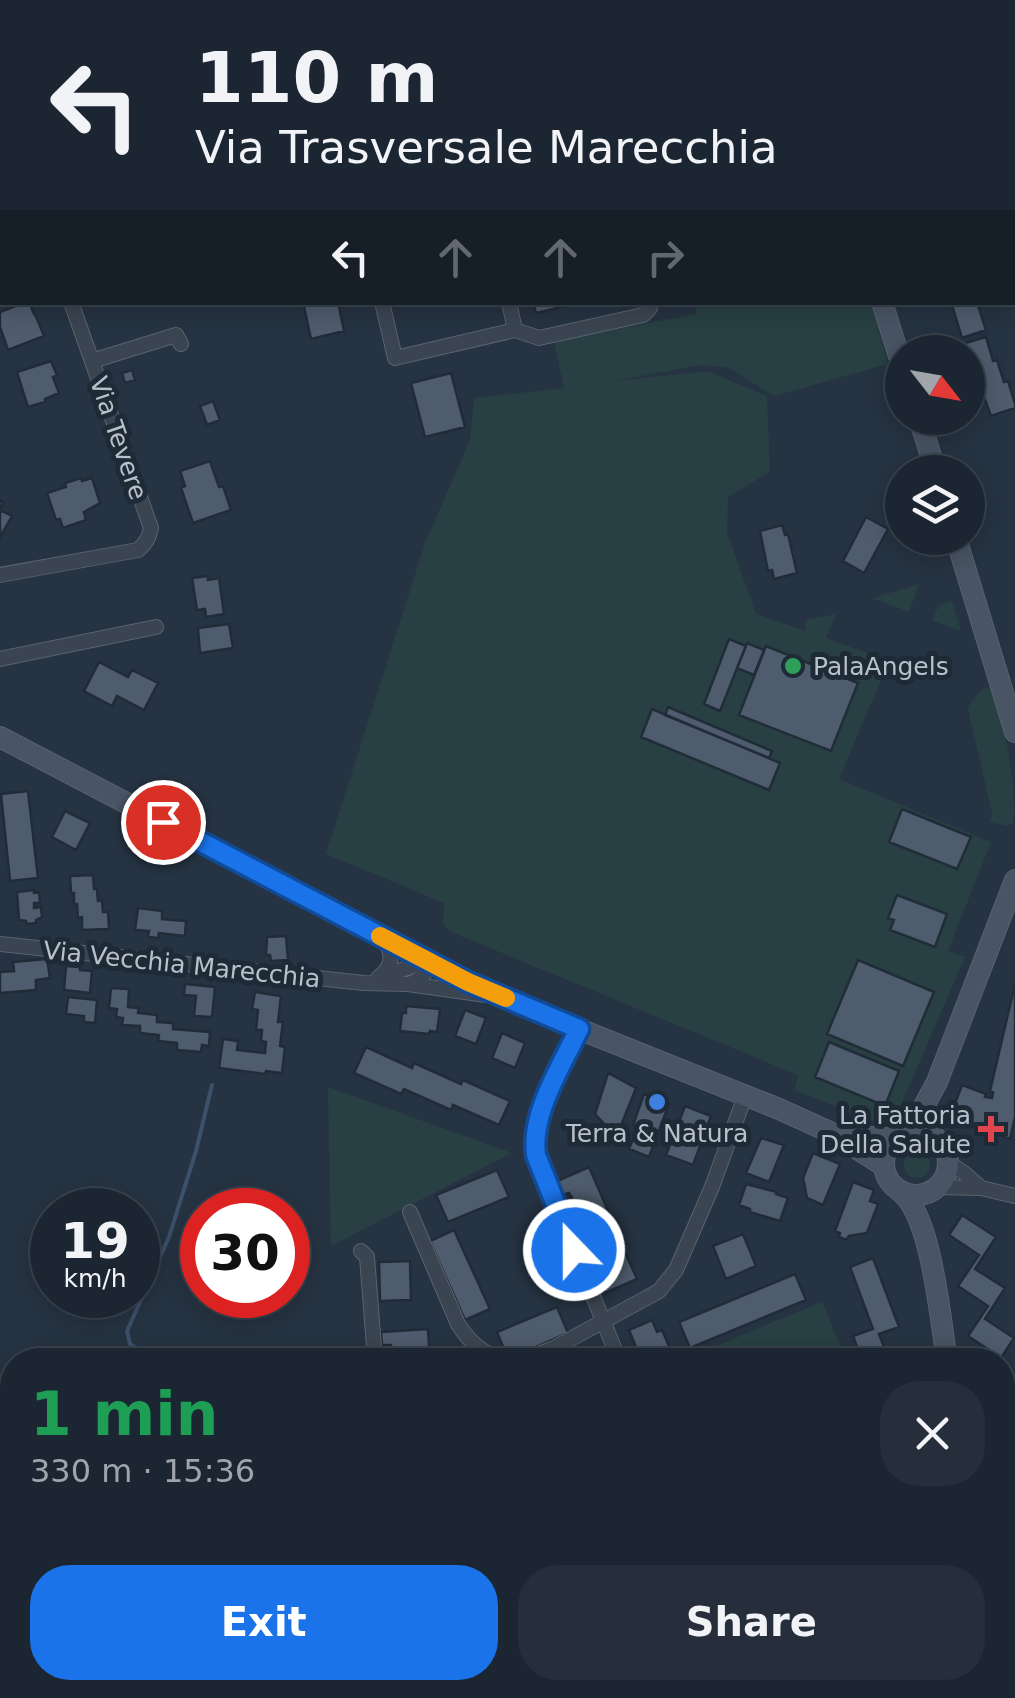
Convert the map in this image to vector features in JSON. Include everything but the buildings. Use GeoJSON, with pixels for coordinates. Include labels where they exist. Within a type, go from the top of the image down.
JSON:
{"type":"FeatureCollection","features":[{"type":"Feature","properties":{"kind":"street","name":"Via Tevere"},"geometry":{"type":"LineString","coordinates":[[0,575],[138,550],[149,536],[151,528],[72,305]]}},
{"type":"Feature","properties":{"kind":"street"},"geometry":{"type":"LineString","coordinates":[[383,305],[394,358],[518,332],[539,338],[644,315],[649,305]]}},
{"type":"Feature","properties":{"kind":"street"},"geometry":{"type":"LineString","coordinates":[[510,305],[518,332]]}},
{"type":"Feature","properties":{"kind":"street"},"geometry":{"type":"LineString","coordinates":[[883,305],[892,335]]}},
{"type":"Feature","properties":{"kind":"street","name":"Via Tevere"},"geometry":{"type":"LineString","coordinates":[[92,361],[178,340]]}},
{"type":"Feature","properties":{"kind":"street"},"geometry":{"type":"LineString","coordinates":[[961,555],[1015,732]]}},
{"type":"Feature","properties":{"kind":"street"},"geometry":{"type":"LineString","coordinates":[[0,660],[156,626]]}},
{"type":"Feature","properties":{"kind":"street"},"geometry":{"type":"LineString","coordinates":[[0,738],[430,963],[832,1134],[884,1166]]}},
{"type":"Feature","properties":{"kind":"street"},"geometry":{"type":"LineString","coordinates":[[945,1348],[928,1248],[909,1198],[892,1184],[884,1166],[885,1156],[937,1082],[1015,880]]}},
{"type":"Feature","properties":{"kind":"street"},"geometry":{"type":"LineString","coordinates":[[371,980],[388,970],[390,962],[388,945],[381,937]]}},
{"type":"Feature","properties":{"kind":"street","name":"Via Vecchia Marecchia"},"geometry":{"type":"LineString","coordinates":[[0,944],[371,980],[505,998]]}},
{"type":"Feature","properties":{"kind":"street"},"geometry":{"type":"LineString","coordinates":[[408,984],[417,982],[430,963]]}},
{"type":"Feature","properties":{"kind":"street","name":"Via Vecchia Marecchia"},"geometry":{"type":"LineString","coordinates":[[371,980],[430,963]]}},
{"type":"Feature","properties":{"kind":"street"},"geometry":{"type":"LineString","coordinates":[[579,1029],[545,1102],[534,1142],[614,1348]]}},
{"type":"Feature","properties":{"kind":"street"},"geometry":{"type":"LineString","coordinates":[[937,1082],[937,1139]]}},
{"type":"Feature","properties":{"kind":"street"},"geometry":{"type":"LineString","coordinates":[[564,1348],[658,1291],[676,1270],[745,1096]]}},
{"type":"Feature","properties":{"kind":"street"},"geometry":{"type":"LineString","coordinates":[[832,1134],[929,1134],[943,1146],[948,1162],[933,1190],[928,1248]]}},
{"type":"Feature","properties":{"kind":"street"},"geometry":{"type":"LineString","coordinates":[[948,1162],[980,1188]]}},
{"type":"Feature","properties":{"kind":"street"},"geometry":{"type":"LineString","coordinates":[[900,1191],[920,1195],[933,1190],[980,1188],[1015,1196]]}},
{"type":"Feature","properties":{"kind":"street"},"geometry":{"type":"LineString","coordinates":[[410,1212],[458,1324],[467,1340],[479,1348]]}},
{"type":"Feature","properties":{"kind":"street"},"geometry":{"type":"LineString","coordinates":[[361,1250],[366,1257],[374,1348]]}},
{"type":"Feature","properties":{"kind":"green space"},"geometry":{"type":"Polygon","coordinates":[[[697,305],[872,305],[885,365],[774,396],[729,368],[700,365],[615,381],[708,371],[767,396],[770,472],[728,497],[727,532],[756,614],[806,631],[805,620],[836,614],[826,638],[889,661],[839,779],[991,842],[948,951],[965,957],[891,1128],[794,1090],[798,1075],[451,932],[443,923],[444,903],[326,854],[425,543],[470,440],[474,398],[564,388],[554,341],[696,314],[697,305]]]}},
{"type":"Feature","properties":{"kind":"green space"},"geometry":{"type":"Polygon","coordinates":[[[919,584],[909,612],[870,599],[919,584]]]}},
{"type":"Feature","properties":{"kind":"green space"},"geometry":{"type":"Polygon","coordinates":[[[952,601],[961,631],[932,620],[939,605],[952,601]]]}},
{"type":"Feature","properties":{"kind":"green space"},"geometry":{"type":"Polygon","coordinates":[[[991,686],[1005,735],[1013,785],[1014,818],[1007,826],[990,822],[992,813],[968,709],[977,695],[991,686]]]}},
{"type":"Feature","properties":{"kind":"green space"},"geometry":{"type":"Polygon","coordinates":[[[328,1087],[512,1153],[331,1246],[328,1087]]]}},
{"type":"Feature","properties":{"kind":"green space"},"geometry":{"type":"Polygon","coordinates":[[[917,1152],[926,1156],[930,1165],[926,1174],[917,1178],[908,1174],[904,1165],[908,1156],[917,1152]]]}},
{"type":"Feature","properties":{"kind":"green space"},"geometry":{"type":"Polygon","coordinates":[[[822,1302],[841,1348],[711,1348],[822,1302]]]}},
{"type":"Feature","properties":{"kind":"waterway"},"geometry":{"type":"LineString","coordinates":[[136,1348],[130,1344],[127,1331],[169,1237],[212,1085]]}},
{"type":"Feature","properties":{"kind":"slow traffic"},"geometry":{"type":"LineString","coordinates":[[380,936],[506,998]]}},
{"type":"Feature","properties":{"kind":"place","name":"PalaAngels"},"geometry":{"type":"Point","coordinates":[793,666]}},
{"type":"Feature","properties":{"kind":"place","name":"Terra & Natura"},"geometry":{"type":"Point","coordinates":[657,1102]}},
{"type":"Feature","properties":{"kind":"place","name":"La Fattoria Della Salute"},"geometry":{"type":"Point","coordinates":[991,1129]}},
{"type":"Feature","properties":{"kind":"route"},"geometry":{"type":"LineString","coordinates":[[163,822],[468,982],[579,1029],[539,1117],[534,1142],[574,1250]]}}]}
